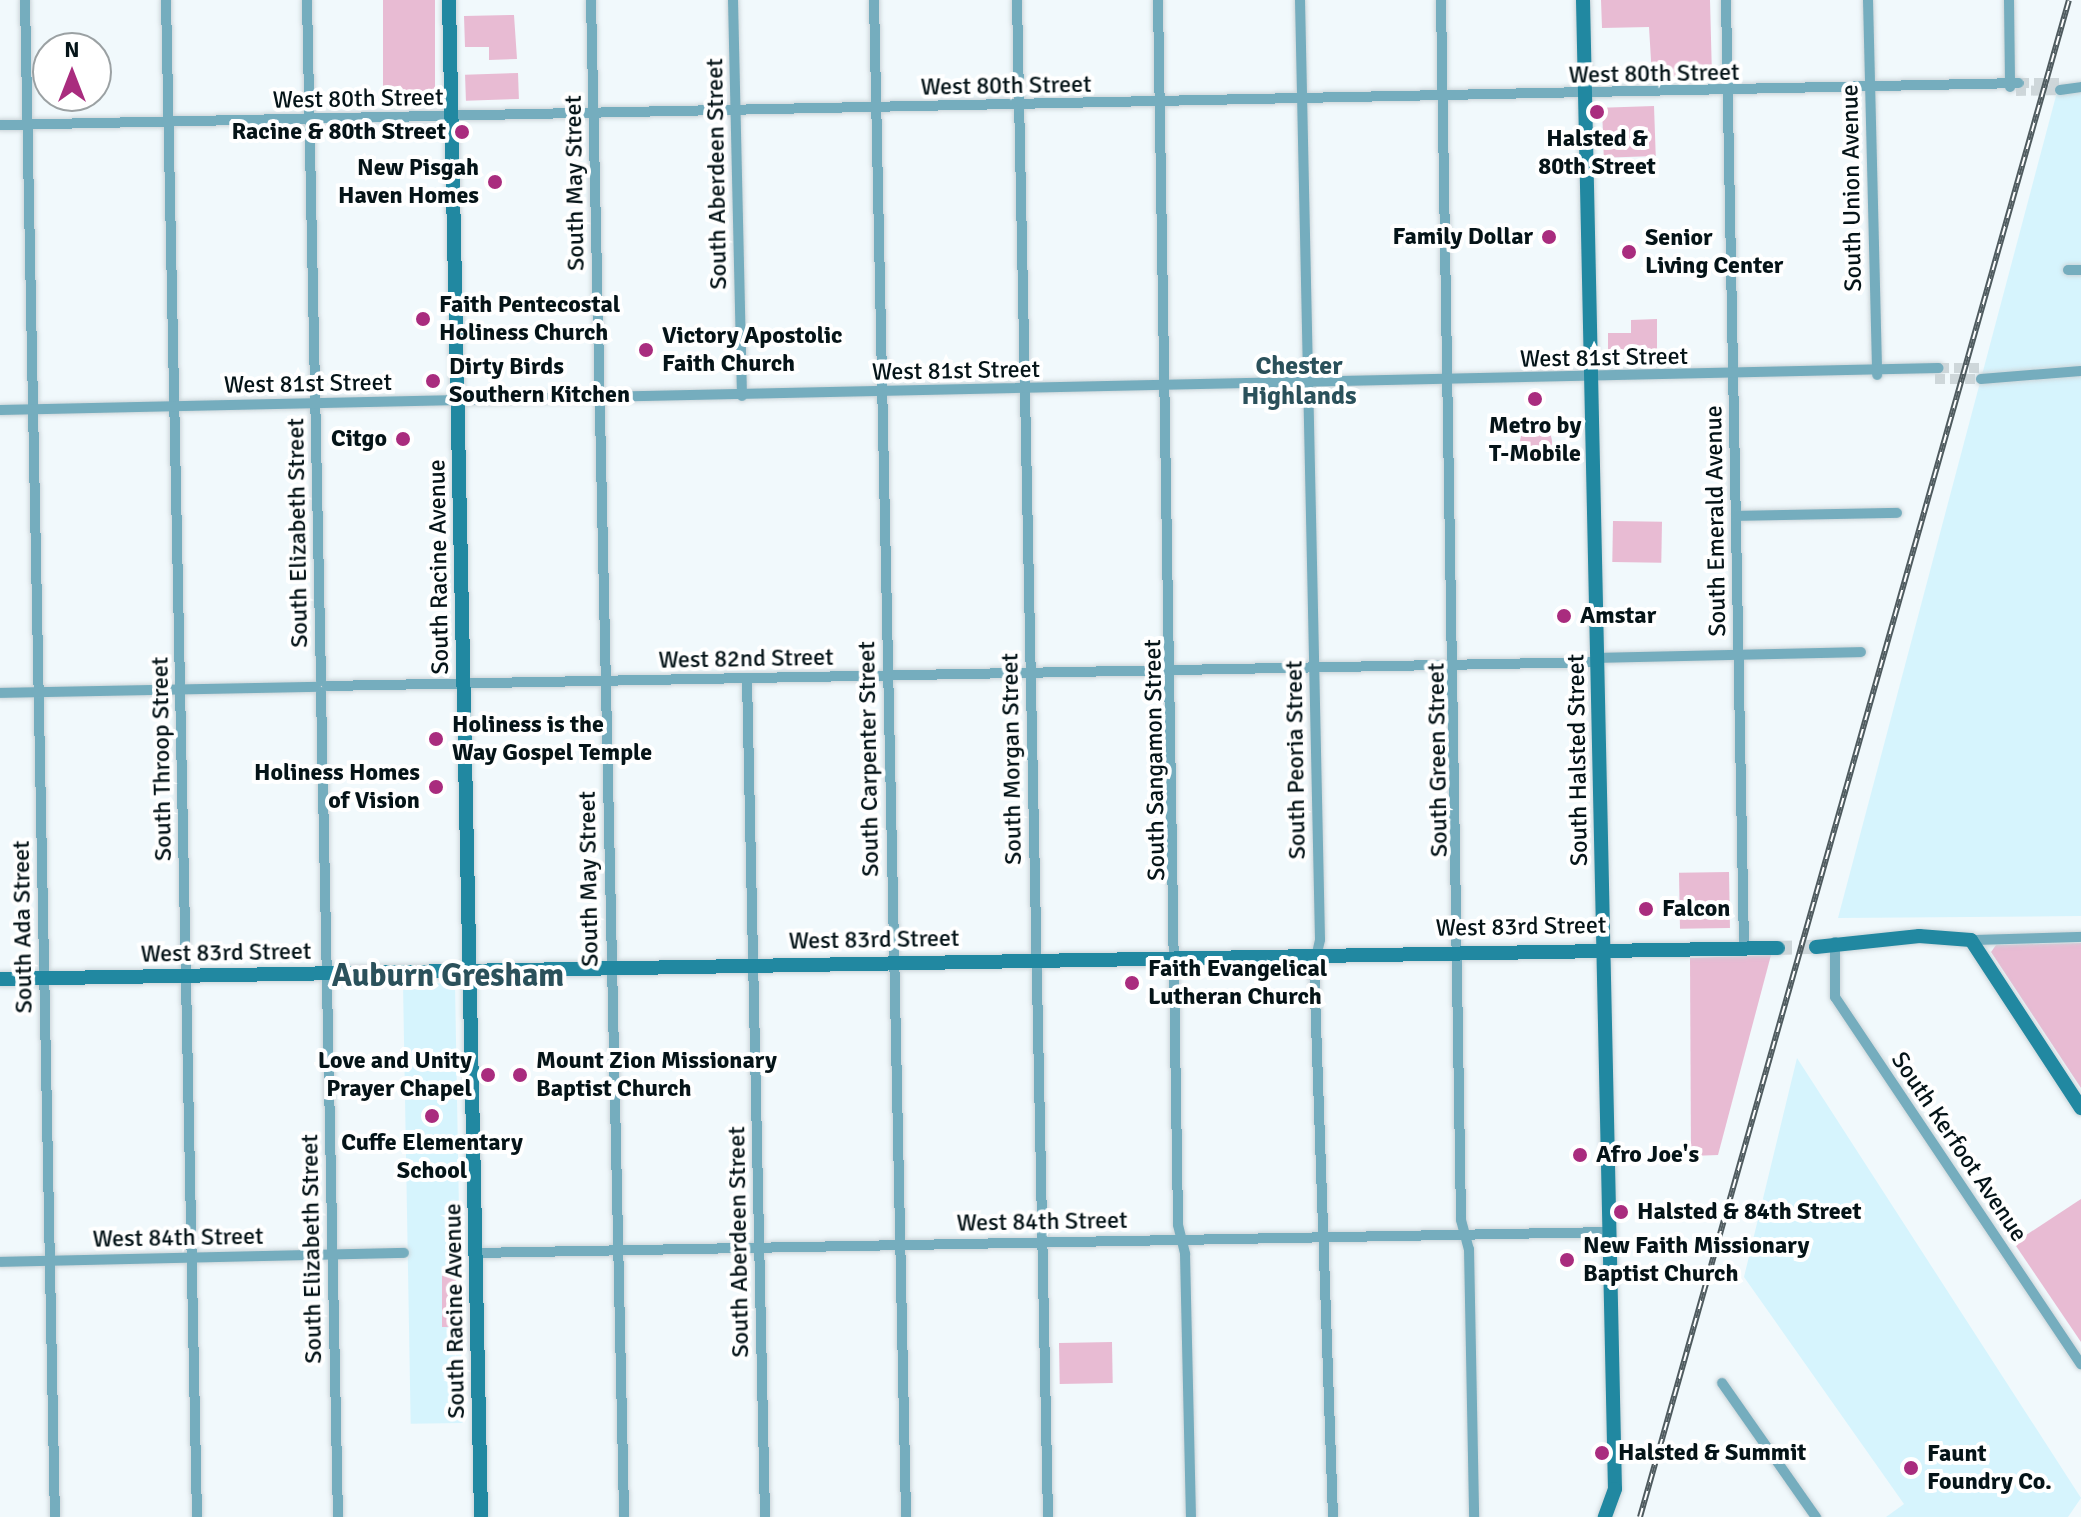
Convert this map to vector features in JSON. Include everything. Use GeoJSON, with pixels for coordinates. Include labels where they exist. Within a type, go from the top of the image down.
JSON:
{"type":"FeatureCollection","features":[{"type":"Feature","properties":{"kind":"street","name":"South Ada Street"},"geometry":{"type":"LineString","coordinates":[[25,0],[55,1517]]}},
{"type":"Feature","properties":{"kind":"street","name":"South Throop Street"},"geometry":{"type":"LineString","coordinates":[[166,0],[197,1517]]}},
{"type":"Feature","properties":{"kind":"street","name":"South Elizabeth Street"},"geometry":{"type":"LineString","coordinates":[[307,0],[338,1517]]}},
{"type":"Feature","properties":{"kind":"street","name":"South Racine Avenue"},"geometry":{"type":"LineString","coordinates":[[449,0],[481,1517]]}},
{"type":"Feature","properties":{"kind":"street","name":"South May Street"},"geometry":{"type":"LineString","coordinates":[[591,0],[624,1517]]}},
{"type":"Feature","properties":{"kind":"street","name":"South Aberdeen Street"},"geometry":{"type":"LineString","coordinates":[[733,0],[742,396]]}},
{"type":"Feature","properties":{"kind":"street","name":"South Carpenter Street"},"geometry":{"type":"LineString","coordinates":[[874,0],[906,1517]]}},
{"type":"Feature","properties":{"kind":"street","name":"South Morgan Street"},"geometry":{"type":"LineString","coordinates":[[1017,0],[1048,1517]]}},
{"type":"Feature","properties":{"kind":"street","name":"South Sangamon Street"},"geometry":{"type":"LineString","coordinates":[[1158,0],[1174,670],[1182,1240],[1191,1517]]}},
{"type":"Feature","properties":{"kind":"street","name":"South Peoria Street"},"geometry":{"type":"LineString","coordinates":[[1300,0],[1317,953],[1333,1517]]}},
{"type":"Feature","properties":{"kind":"street","name":"South Green Street"},"geometry":{"type":"LineString","coordinates":[[1441,0],[1456,665],[1464,1234],[1474,1517]]}},
{"type":"Feature","properties":{"kind":"street","name":"South Halsted Street"},"geometry":{"type":"LineString","coordinates":[[1583,0],[1615,1489],[1605,1517]]}},
{"type":"Feature","properties":{"kind":"street","name":"South Emerald Avenue"},"geometry":{"type":"LineString","coordinates":[[1726,0],[1746,944]]}},
{"type":"Feature","properties":{"kind":"street","name":"South Union Avenue"},"geometry":{"type":"LineString","coordinates":[[1868,0],[1877,375]]}},
{"type":"Feature","properties":{"kind":"street","name":"West 80th Street"},"geometry":{"type":"LineString","coordinates":[[0,125],[2015,87],[2009,0]]}},
{"type":"Feature","properties":{"kind":"street"},"geometry":{"type":"LineString","coordinates":[[2061,86],[2078,87]]}},
{"type":"Feature","properties":{"kind":"street"},"geometry":{"type":"LineString","coordinates":[[2068,270],[2081,270]]}},
{"type":"Feature","properties":{"kind":"street"},"geometry":{"type":"LineString","coordinates":[[1982,373],[2081,371]]}},
{"type":"Feature","properties":{"kind":"street","name":"West 81st Street"},"geometry":{"type":"LineString","coordinates":[[0,410],[1937,374]]}},
{"type":"Feature","properties":{"kind":"street"},"geometry":{"type":"LineString","coordinates":[[1736,516],[1897,513]]}},
{"type":"Feature","properties":{"kind":"street","name":"West 82nd Street"},"geometry":{"type":"LineString","coordinates":[[0,693],[1456,665],[1861,652]]}},
{"type":"Feature","properties":{"kind":"street","name":"South Aberdeen Street"},"geometry":{"type":"LineString","coordinates":[[747,678],[765,1517]]}},
{"type":"Feature","properties":{"kind":"street"},"geometry":{"type":"LineString","coordinates":[[1818,942],[2081,937]]}},
{"type":"Feature","properties":{"kind":"street"},"geometry":{"type":"LineString","coordinates":[[1971,940],[2081,1108]]}},
{"type":"Feature","properties":{"kind":"street","name":"South Kerfoot Avenue"},"geometry":{"type":"LineString","coordinates":[[1835,942],[1835,997],[2081,1364]]}},
{"type":"Feature","properties":{"kind":"street","name":"West 83rd Street"},"geometry":{"type":"LineString","coordinates":[[0,979],[1779,943]]}},
{"type":"Feature","properties":{"kind":"street","name":"West 84th Street"},"geometry":{"type":"LineString","coordinates":[[475,1253],[1610,1232]]}},
{"type":"Feature","properties":{"kind":"street","name":"West 84th Street"},"geometry":{"type":"LineString","coordinates":[[0,1262],[404,1253]]}},
{"type":"Feature","properties":{"kind":"street"},"geometry":{"type":"LineString","coordinates":[[1722,1383],[1816,1517]]}},
{"type":"Feature","properties":{"kind":"shaded area"},"geometry":{"type":"Polygon","coordinates":[[[383,0],[435,0],[435,103],[383,103],[383,0]]]}},
{"type":"Feature","properties":{"kind":"shaded area"},"geometry":{"type":"Polygon","coordinates":[[[1601,0],[1710,0],[1712,77],[1652,77],[1649,27],[1602,28],[1601,0]]]}},
{"type":"Feature","properties":{"kind":"shaded area"},"geometry":{"type":"Polygon","coordinates":[[[514,15],[517,59],[489,60],[489,47],[465,47],[464,16],[514,15]]]}},
{"type":"Feature","properties":{"kind":"shaded area"},"geometry":{"type":"Polygon","coordinates":[[[518,73],[519,99],[466,101],[465,75],[518,73]]]}},
{"type":"Feature","properties":{"kind":"shaded area"},"geometry":{"type":"Polygon","coordinates":[[[2057,92],[2081,92],[2081,916],[1838,918],[2057,92]]]}},
{"type":"Feature","properties":{"kind":"shaded area"},"geometry":{"type":"Polygon","coordinates":[[[1654,106],[1656,156],[1604,158],[1602,108],[1654,106]]]}},
{"type":"Feature","properties":{"kind":"shaded area"},"geometry":{"type":"Polygon","coordinates":[[[1657,319],[1657,349],[1608,350],[1608,333],[1631,333],[1631,320],[1657,319]]]}},
{"type":"Feature","properties":{"kind":"shaded area"},"geometry":{"type":"Polygon","coordinates":[[[1536,426],[1547,431],[1552,442],[1547,453],[1536,458],[1525,453],[1520,442],[1525,431],[1536,426]]]}},
{"type":"Feature","properties":{"kind":"shaded area"},"geometry":{"type":"Polygon","coordinates":[[[1613,521],[1662,522],[1661,563],[1612,562],[1613,521]]]}},
{"type":"Feature","properties":{"kind":"shaded area"},"geometry":{"type":"Polygon","coordinates":[[[1729,872],[1730,928],[1680,929],[1679,873],[1729,872]]]}},
{"type":"Feature","properties":{"kind":"shaded area"},"geometry":{"type":"Polygon","coordinates":[[[2081,943],[2081,1088],[1991,952],[1996,945],[2081,943]]]}},
{"type":"Feature","properties":{"kind":"shaded area"},"geometry":{"type":"Polygon","coordinates":[[[1771,955],[1718,1155],[1691,1156],[1690,958],[1771,955]]]}},
{"type":"Feature","properties":{"kind":"shaded area","name":"Cuffe Elementary School"},"geometry":{"type":"Polygon","coordinates":[[[455,983],[463,1423],[411,1424],[403,984],[455,983]]]}},
{"type":"Feature","properties":{"kind":"shaded area"},"geometry":{"type":"Polygon","coordinates":[[[1797,1058],[2081,1498],[2068,1517],[1886,1517],[1904,1504],[1744,1277],[1797,1058]]]}},
{"type":"Feature","properties":{"kind":"shaded area"},"geometry":{"type":"Polygon","coordinates":[[[2081,1199],[2081,1342],[2014,1243],[2081,1199]]]}},
{"type":"Feature","properties":{"kind":"shaded area"},"geometry":{"type":"Polygon","coordinates":[[[442,1274],[456,1274],[456,1327],[442,1327],[442,1274]]]}},
{"type":"Feature","properties":{"kind":"shaded area"},"geometry":{"type":"Polygon","coordinates":[[[1112,1342],[1113,1383],[1060,1384],[1059,1343],[1112,1342]]]}},
{"type":"Feature","properties":{"kind":"tunnel"},"geometry":{"type":"LineString","coordinates":[[2019,83],[2063,83]]}},
{"type":"Feature","properties":{"kind":"tunnel"},"geometry":{"type":"LineString","coordinates":[[2016,91],[2060,90]]}},
{"type":"Feature","properties":{"kind":"tunnel"},"geometry":{"type":"LineString","coordinates":[[1939,368],[1984,368]]}},
{"type":"Feature","properties":{"kind":"tunnel"},"geometry":{"type":"LineString","coordinates":[[1935,379],[1981,379]]}},
{"type":"Feature","properties":{"kind":"tunnel"},"geometry":{"type":"LineString","coordinates":[[1778,948],[1816,947]]}},
{"type":"Feature","properties":{"kind":"railway"},"geometry":{"type":"LineString","coordinates":[[1640,1517],[2069,0]]}},
{"type":"Feature","properties":{"kind":"place","name":"Halsted & 80th Street"},"geometry":{"type":"Point","coordinates":[1597,112]}},
{"type":"Feature","properties":{"kind":"place","name":"Racine & 80th Street"},"geometry":{"type":"Point","coordinates":[462,132]}},
{"type":"Feature","properties":{"kind":"place","name":"New Pisgah Haven Homes"},"geometry":{"type":"Point","coordinates":[495,182]}},
{"type":"Feature","properties":{"kind":"place","name":"Family Dollar"},"geometry":{"type":"Point","coordinates":[1549,237]}},
{"type":"Feature","properties":{"kind":"place","name":"Senior Living Center"},"geometry":{"type":"Point","coordinates":[1629,252]}},
{"type":"Feature","properties":{"kind":"place","name":"Faith Pentecostal Holiness Church"},"geometry":{"type":"Point","coordinates":[423,319]}},
{"type":"Feature","properties":{"kind":"place","name":"Victory Apostolic Faith Church"},"geometry":{"type":"Point","coordinates":[646,350]}},
{"type":"Feature","properties":{"kind":"place","name":"Dirty Birds Southern Kitchen"},"geometry":{"type":"Point","coordinates":[433,381]}},
{"type":"Feature","properties":{"kind":"place","name":"Metro by T-Mobile"},"geometry":{"type":"Point","coordinates":[1535,399]}},
{"type":"Feature","properties":{"kind":"place","name":"Citgo"},"geometry":{"type":"Point","coordinates":[403,439]}},
{"type":"Feature","properties":{"kind":"place","name":"Amstar"},"geometry":{"type":"Point","coordinates":[1564,616]}},
{"type":"Feature","properties":{"kind":"place","name":"Holiness is the Way Gospel Temple"},"geometry":{"type":"Point","coordinates":[436,739]}},
{"type":"Feature","properties":{"kind":"place","name":"Holiness Homes of Vision"},"geometry":{"type":"Point","coordinates":[436,787]}},
{"type":"Feature","properties":{"kind":"place","name":"Falcon"},"geometry":{"type":"Point","coordinates":[1646,909]}},
{"type":"Feature","properties":{"kind":"place","name":"Faith Evangelical Lutheran Church"},"geometry":{"type":"Point","coordinates":[1132,983]}},
{"type":"Feature","properties":{"kind":"place","name":"Love and Unity Prayer Chapel"},"geometry":{"type":"Point","coordinates":[488,1075]}},
{"type":"Feature","properties":{"kind":"place","name":"Mount Zion Missionary Baptist Church"},"geometry":{"type":"Point","coordinates":[520,1075]}},
{"type":"Feature","properties":{"kind":"place","name":"Cuffe Elementary School"},"geometry":{"type":"Point","coordinates":[432,1116]}},
{"type":"Feature","properties":{"kind":"place","name":"Afro Joe's"},"geometry":{"type":"Point","coordinates":[1580,1155]}},
{"type":"Feature","properties":{"kind":"place","name":"Halsted & 84th Street"},"geometry":{"type":"Point","coordinates":[1621,1212]}},
{"type":"Feature","properties":{"kind":"place","name":"New Faith Missionary Baptist Church"},"geometry":{"type":"Point","coordinates":[1567,1260]}},
{"type":"Feature","properties":{"kind":"place","name":"Halsted & Summit"},"geometry":{"type":"Point","coordinates":[1602,1453]}},
{"type":"Feature","properties":{"kind":"place","name":"Faunt Foundry Co."},"geometry":{"type":"Point","coordinates":[1911,1468]}},
{"type":"Feature","properties":{"kind":"district","name":"Chester Highlands"},"geometry":{"type":"Point","coordinates":[1299,382]}},
{"type":"Feature","properties":{"kind":"district","name":"Auburn Gresham"},"geometry":{"type":"Point","coordinates":[448,976]}}]}
